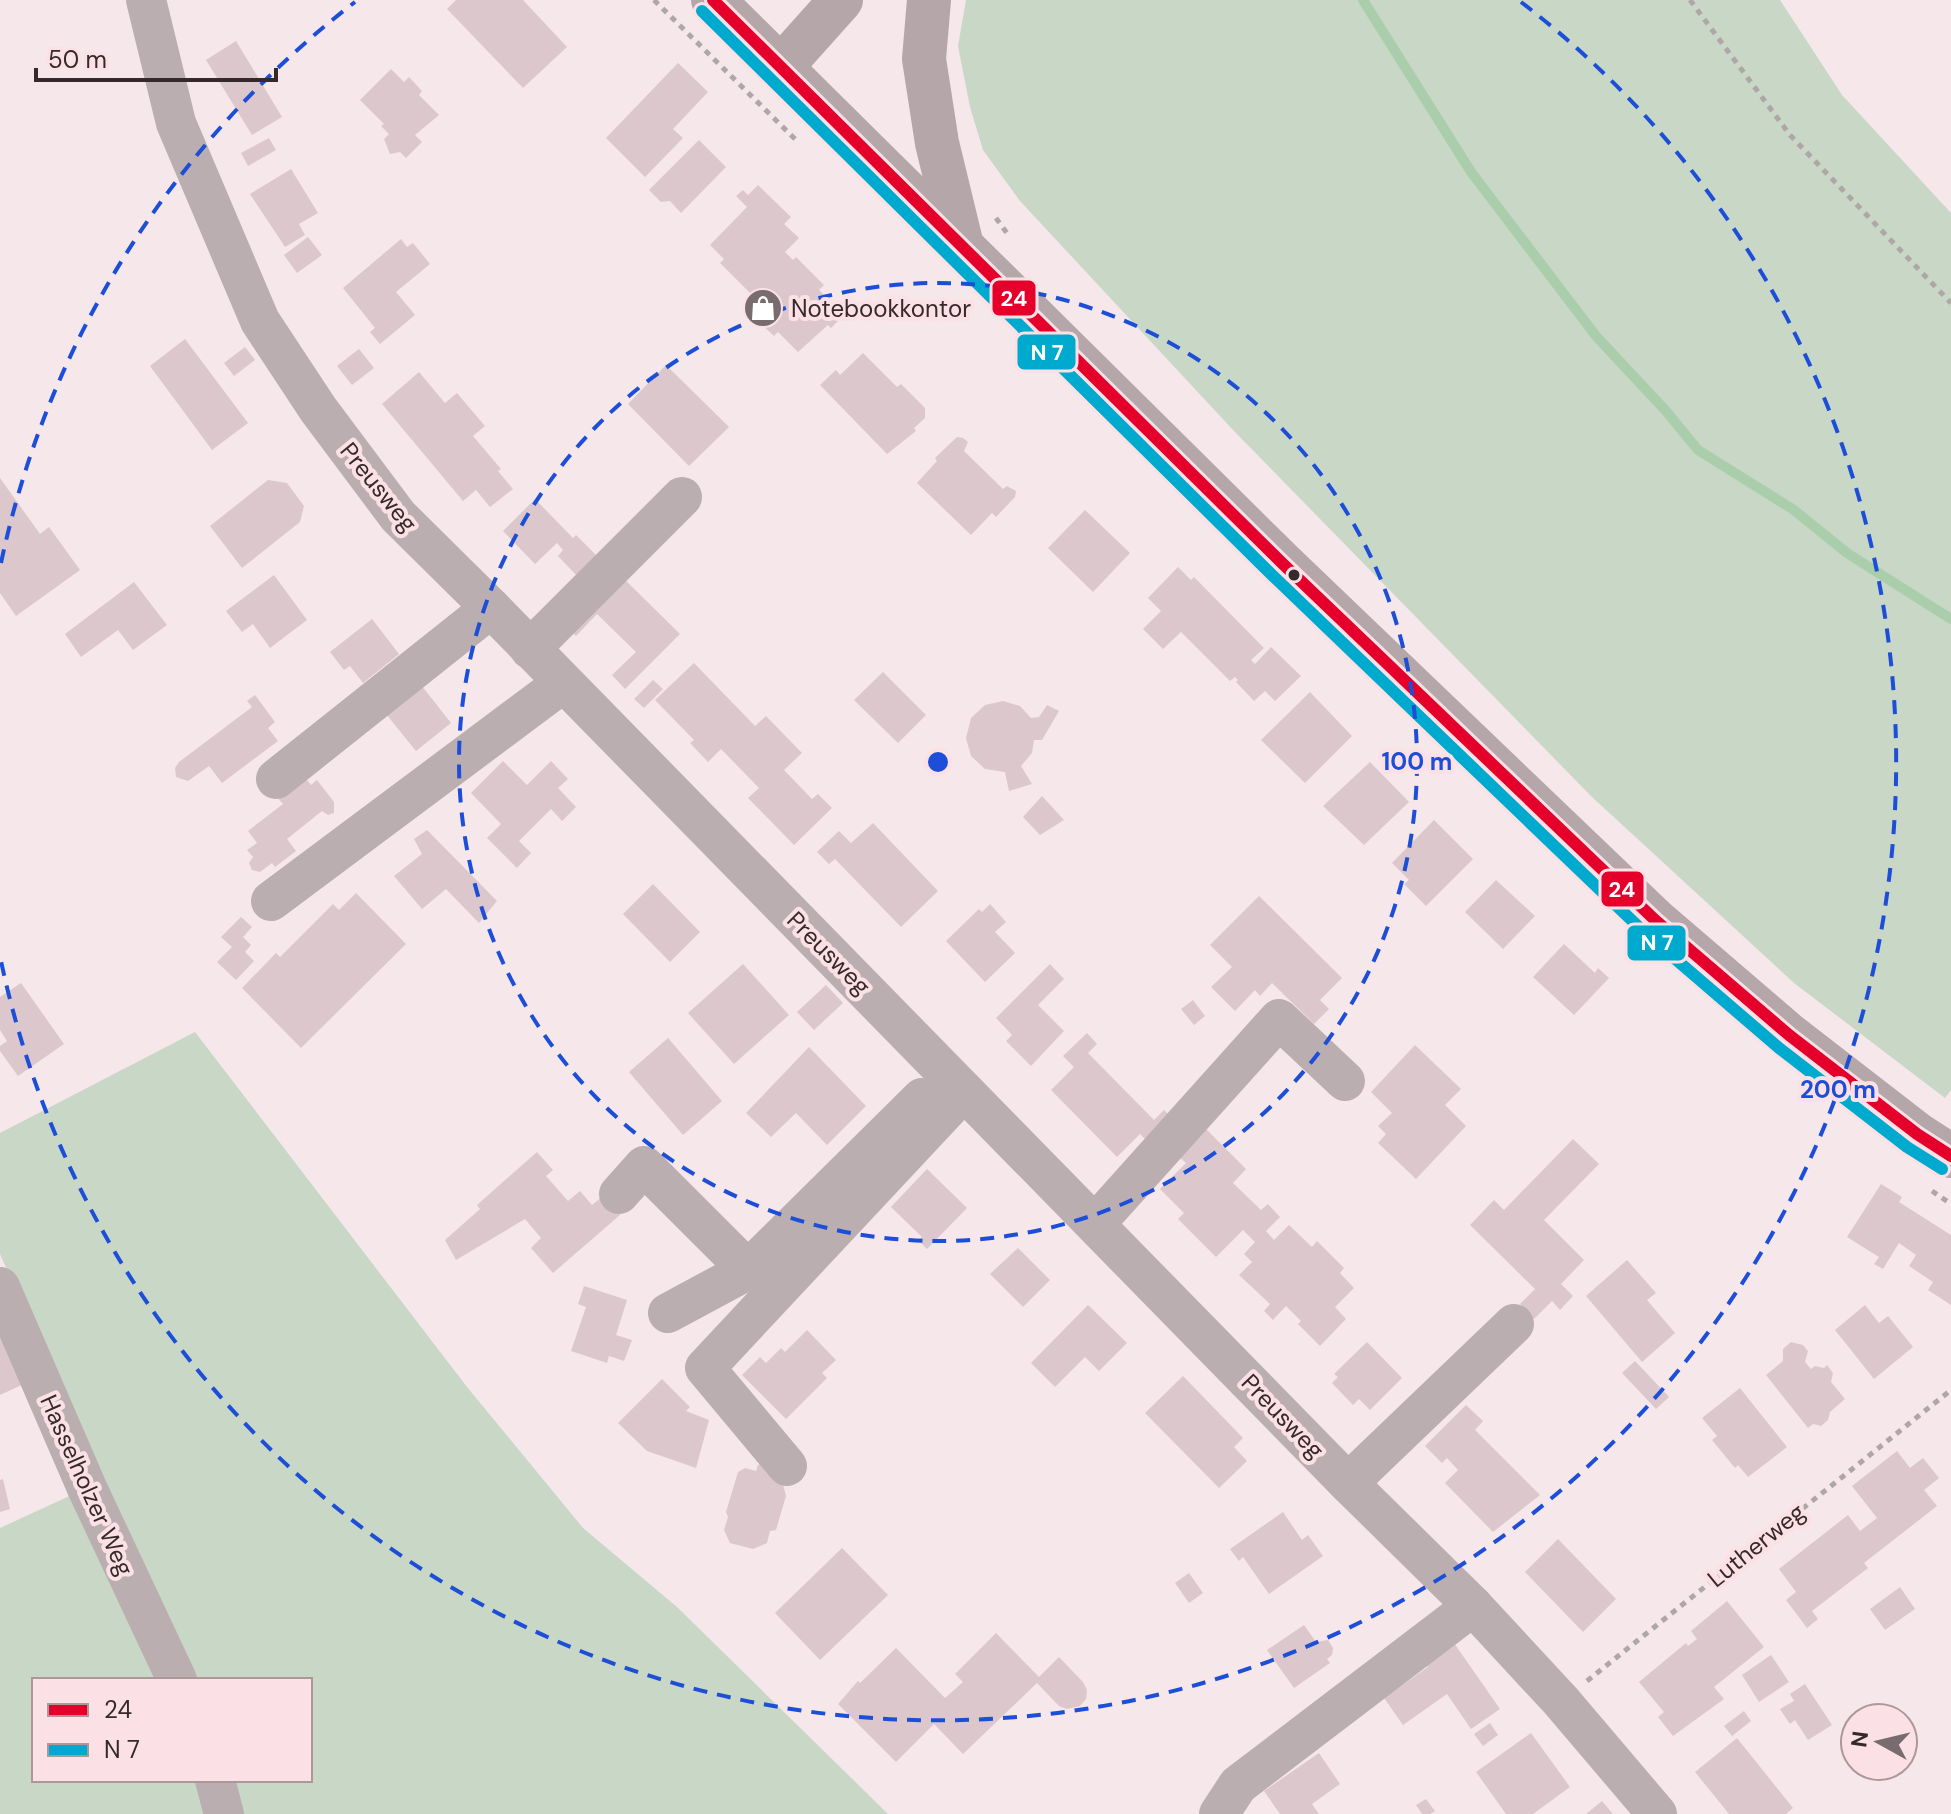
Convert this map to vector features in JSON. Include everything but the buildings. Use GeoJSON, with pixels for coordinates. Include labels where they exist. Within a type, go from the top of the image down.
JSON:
{"type":"FeatureCollection","features":[{"type":"Feature","properties":{"kind":"main road"},"geometry":{"type":"LineString","coordinates":[[713,0],[1282,563],[1655,920],[1789,1035],[1917,1134],[1951,1156]]}},
{"type":"Feature","properties":{"kind":"main road"},"geometry":{"type":"LineString","coordinates":[[782,66],[841,0]]}},
{"type":"Feature","properties":{"kind":"main road"},"geometry":{"type":"LineString","coordinates":[[929,0],[924,59],[937,143],[963,248]]}},
{"type":"Feature","properties":{"kind":"street","name":"Preusweg"},"geometry":{"type":"LineString","coordinates":[[146,0],[176,123],[260,321],[318,409],[398,516],[1348,1483],[1473,1606],[1561,1701],[1657,1814]]}},
{"type":"Feature","properties":{"kind":"street"},"geometry":{"type":"LineString","coordinates":[[530,649],[682,497]]}},
{"type":"Feature","properties":{"kind":"street"},"geometry":{"type":"LineString","coordinates":[[276,779],[491,608]]}},
{"type":"Feature","properties":{"kind":"street"},"geometry":{"type":"LineString","coordinates":[[271,901],[563,683]]}},
{"type":"Feature","properties":{"kind":"street"},"geometry":{"type":"LineString","coordinates":[[1095,1224],[1279,1019],[1345,1081]]}},
{"type":"Feature","properties":{"kind":"street"},"geometry":{"type":"LineString","coordinates":[[668,1313],[748,1270],[956,1082]]}},
{"type":"Feature","properties":{"kind":"street"},"geometry":{"type":"LineString","coordinates":[[787,1466],[705,1368],[956,1082]]}},
{"type":"Feature","properties":{"kind":"street"},"geometry":{"type":"LineString","coordinates":[[619,1194],[644,1166],[748,1270]]}},
{"type":"Feature","properties":{"kind":"street","name":"Hasselholzer Weg"},"geometry":{"type":"LineString","coordinates":[[0,1287],[87,1488],[176,1678]]}},
{"type":"Feature","properties":{"kind":"street"},"geometry":{"type":"LineString","coordinates":[[1348,1483],[1514,1324]]}},
{"type":"Feature","properties":{"kind":"street"},"geometry":{"type":"LineString","coordinates":[[1219,1814],[1238,1785],[1473,1606]]}},
{"type":"Feature","properties":{"kind":"street"},"geometry":{"type":"LineString","coordinates":[[216,1782],[224,1814]]}},
{"type":"Feature","properties":{"kind":"path"},"geometry":{"type":"LineString","coordinates":[[1690,0],[1790,135],[1951,303]]}},
{"type":"Feature","properties":{"kind":"path"},"geometry":{"type":"LineString","coordinates":[[989,207],[1016,246]]}},
{"type":"Feature","properties":{"kind":"path","name":"Lutherweg"},"geometry":{"type":"LineString","coordinates":[[1561,1701],[1951,1390]]}},
{"type":"Feature","properties":{"kind":"green space"},"geometry":{"type":"Polygon","coordinates":[[[966,0],[1780,0],[1842,95],[1951,213],[1951,1090],[1945,1098],[1794,983],[1592,797],[1234,431],[1020,201],[983,150],[970,107],[958,46],[966,0]]]}},
{"type":"Feature","properties":{"kind":"green space"},"geometry":{"type":"Polygon","coordinates":[[[195,1032],[467,1387],[583,1528],[677,1607],[888,1814],[236,1814],[225,1782],[312,1782],[312,1678],[188,1678],[0,1254],[0,1133],[195,1032]]]}},
{"type":"Feature","properties":{"kind":"green space"},"geometry":{"type":"Polygon","coordinates":[[[76,1493],[162,1678],[32,1678],[32,1782],[202,1782],[214,1814],[0,1814],[0,1528],[76,1493]]]}},
{"type":"Feature","properties":{"kind":"waterway"},"geometry":{"type":"LineString","coordinates":[[1363,0],[1471,172],[1596,336],[1698,450],[1794,510],[1847,553],[1951,619]]}},
{"type":"Feature","properties":{"kind":"transit line","name":"24"},"geometry":{"type":"LineString","coordinates":[[713,0],[1282,563],[1655,920],[1789,1035],[1917,1134],[1951,1156]]}},
{"type":"Feature","properties":{"kind":"transit line"},"geometry":{"type":"LineString","coordinates":[[702,11],[1271,574],[1644,932],[1779,1048],[1907,1147],[1942,1169]]}},
{"type":"Feature","properties":{"kind":"place","name":"Notebookkontor"},"geometry":{"type":"Point","coordinates":[763,308]}}]}
